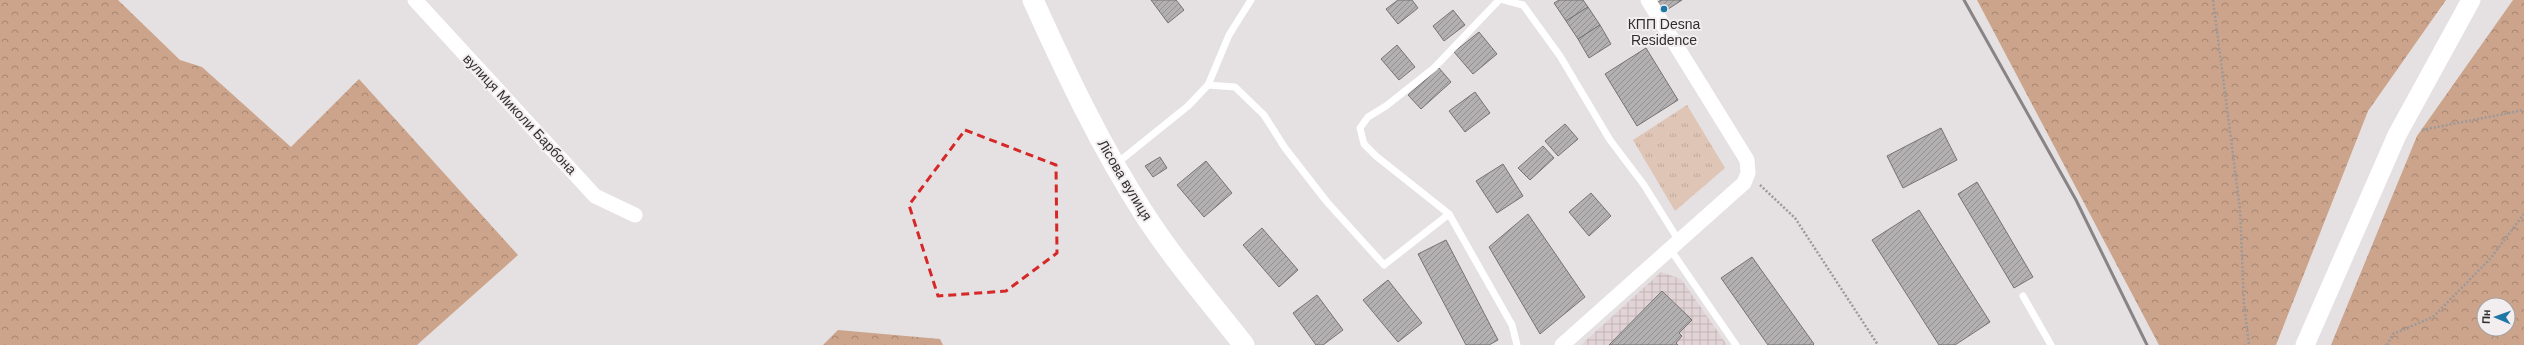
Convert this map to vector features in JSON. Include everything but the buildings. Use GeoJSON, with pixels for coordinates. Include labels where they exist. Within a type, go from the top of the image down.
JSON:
{"type":"FeatureCollection","features":[{"type":"Feature","properties":{"kind":"main road","name":"Лісова вулиця"},"geometry":{"type":"LineString","coordinates":[[1032,0],[1074,92],[1144,213],[1181,265],[1244,345]]}},
{"type":"Feature","properties":{"kind":"street","name":"вулиця Миколи Барбона"},"geometry":{"type":"LineString","coordinates":[[414,0],[595,196],[634,216]]}},
{"type":"Feature","properties":{"kind":"street"},"geometry":{"type":"LineString","coordinates":[[1562,345],[1744,183],[1748,173],[1747,160],[1648,0]]}},
{"type":"Feature","properties":{"kind":"street"},"geometry":{"type":"LineString","coordinates":[[2305,345],[2397,135],[2471,0]]}},
{"type":"Feature","properties":{"kind":"lane"},"geometry":{"type":"LineString","coordinates":[[1115,165],[1188,106],[1208,85],[1229,35],[1251,0]]}},
{"type":"Feature","properties":{"kind":"lane"},"geometry":{"type":"LineString","coordinates":[[1499,0],[1434,68],[1386,106],[1368,117],[1360,128],[1364,144],[1376,156],[1449,214],[1512,325],[1517,345]]}},
{"type":"Feature","properties":{"kind":"lane"},"geometry":{"type":"LineString","coordinates":[[1504,0],[1523,5],[1560,56],[1610,140],[1644,185],[1674,245],[1736,345]]}},
{"type":"Feature","properties":{"kind":"lane"},"geometry":{"type":"LineString","coordinates":[[1208,85],[1235,87],[1264,115],[1285,148],[1323,196],[1384,265],[1449,214]]}},
{"type":"Feature","properties":{"kind":"lane"},"geometry":{"type":"LineString","coordinates":[[2023,296],[2051,345]]}},
{"type":"Feature","properties":{"kind":"path"},"geometry":{"type":"LineString","coordinates":[[2213,0],[2240,209],[2244,304],[2249,345]]}},
{"type":"Feature","properties":{"kind":"path"},"geometry":{"type":"LineString","coordinates":[[2397,135],[2524,110]]}},
{"type":"Feature","properties":{"kind":"path"},"geometry":{"type":"LineString","coordinates":[[1748,173],[1795,218],[1878,345]]}},
{"type":"Feature","properties":{"kind":"path"},"geometry":{"type":"LineString","coordinates":[[2387,345],[2393,334],[2433,317],[2490,259],[2524,214]]}},
{"type":"Feature","properties":{"kind":"highlighted area"},"geometry":{"type":"Polygon","coordinates":[[[965,130],[1056,165],[1057,253],[1006,291],[938,296],[909,205],[965,130]]]}},
{"type":"Feature","properties":{"kind":"shaded area"},"geometry":{"type":"Polygon","coordinates":[[[1661,272],[1681,279],[1727,345],[1581,345],[1661,272]]]}},
{"type":"Feature","properties":{"kind":"green space"},"geometry":{"type":"Polygon","coordinates":[[[0,0],[118,0],[180,60],[202,67],[291,147],[359,79],[518,255],[417,345],[0,345],[0,0]]]}},
{"type":"Feature","properties":{"kind":"green space"},"geometry":{"type":"Polygon","coordinates":[[[1977,0],[2446,0],[2368,111],[2276,345],[2159,345],[1977,0]]]}},
{"type":"Feature","properties":{"kind":"green space"},"geometry":{"type":"Polygon","coordinates":[[[2513,0],[2524,0],[2524,345],[2331,345],[2417,136],[2513,0]]]}},
{"type":"Feature","properties":{"kind":"green space"},"geometry":{"type":"Polygon","coordinates":[[[1687,105],[1725,168],[1675,211],[1633,140],[1687,105]]]}},
{"type":"Feature","properties":{"kind":"green space"},"geometry":{"type":"Polygon","coordinates":[[[838,330],[940,339],[943,345],[823,345],[838,330]]]}},
{"type":"Feature","properties":{"kind":"railway"},"geometry":{"type":"LineString","coordinates":[[1964,0],[2076,200],[2147,345]]}},
{"type":"Feature","properties":{"kind":"place","name":"КПП Desna Residence"},"geometry":{"type":"Point","coordinates":[1664,9]}}]}
